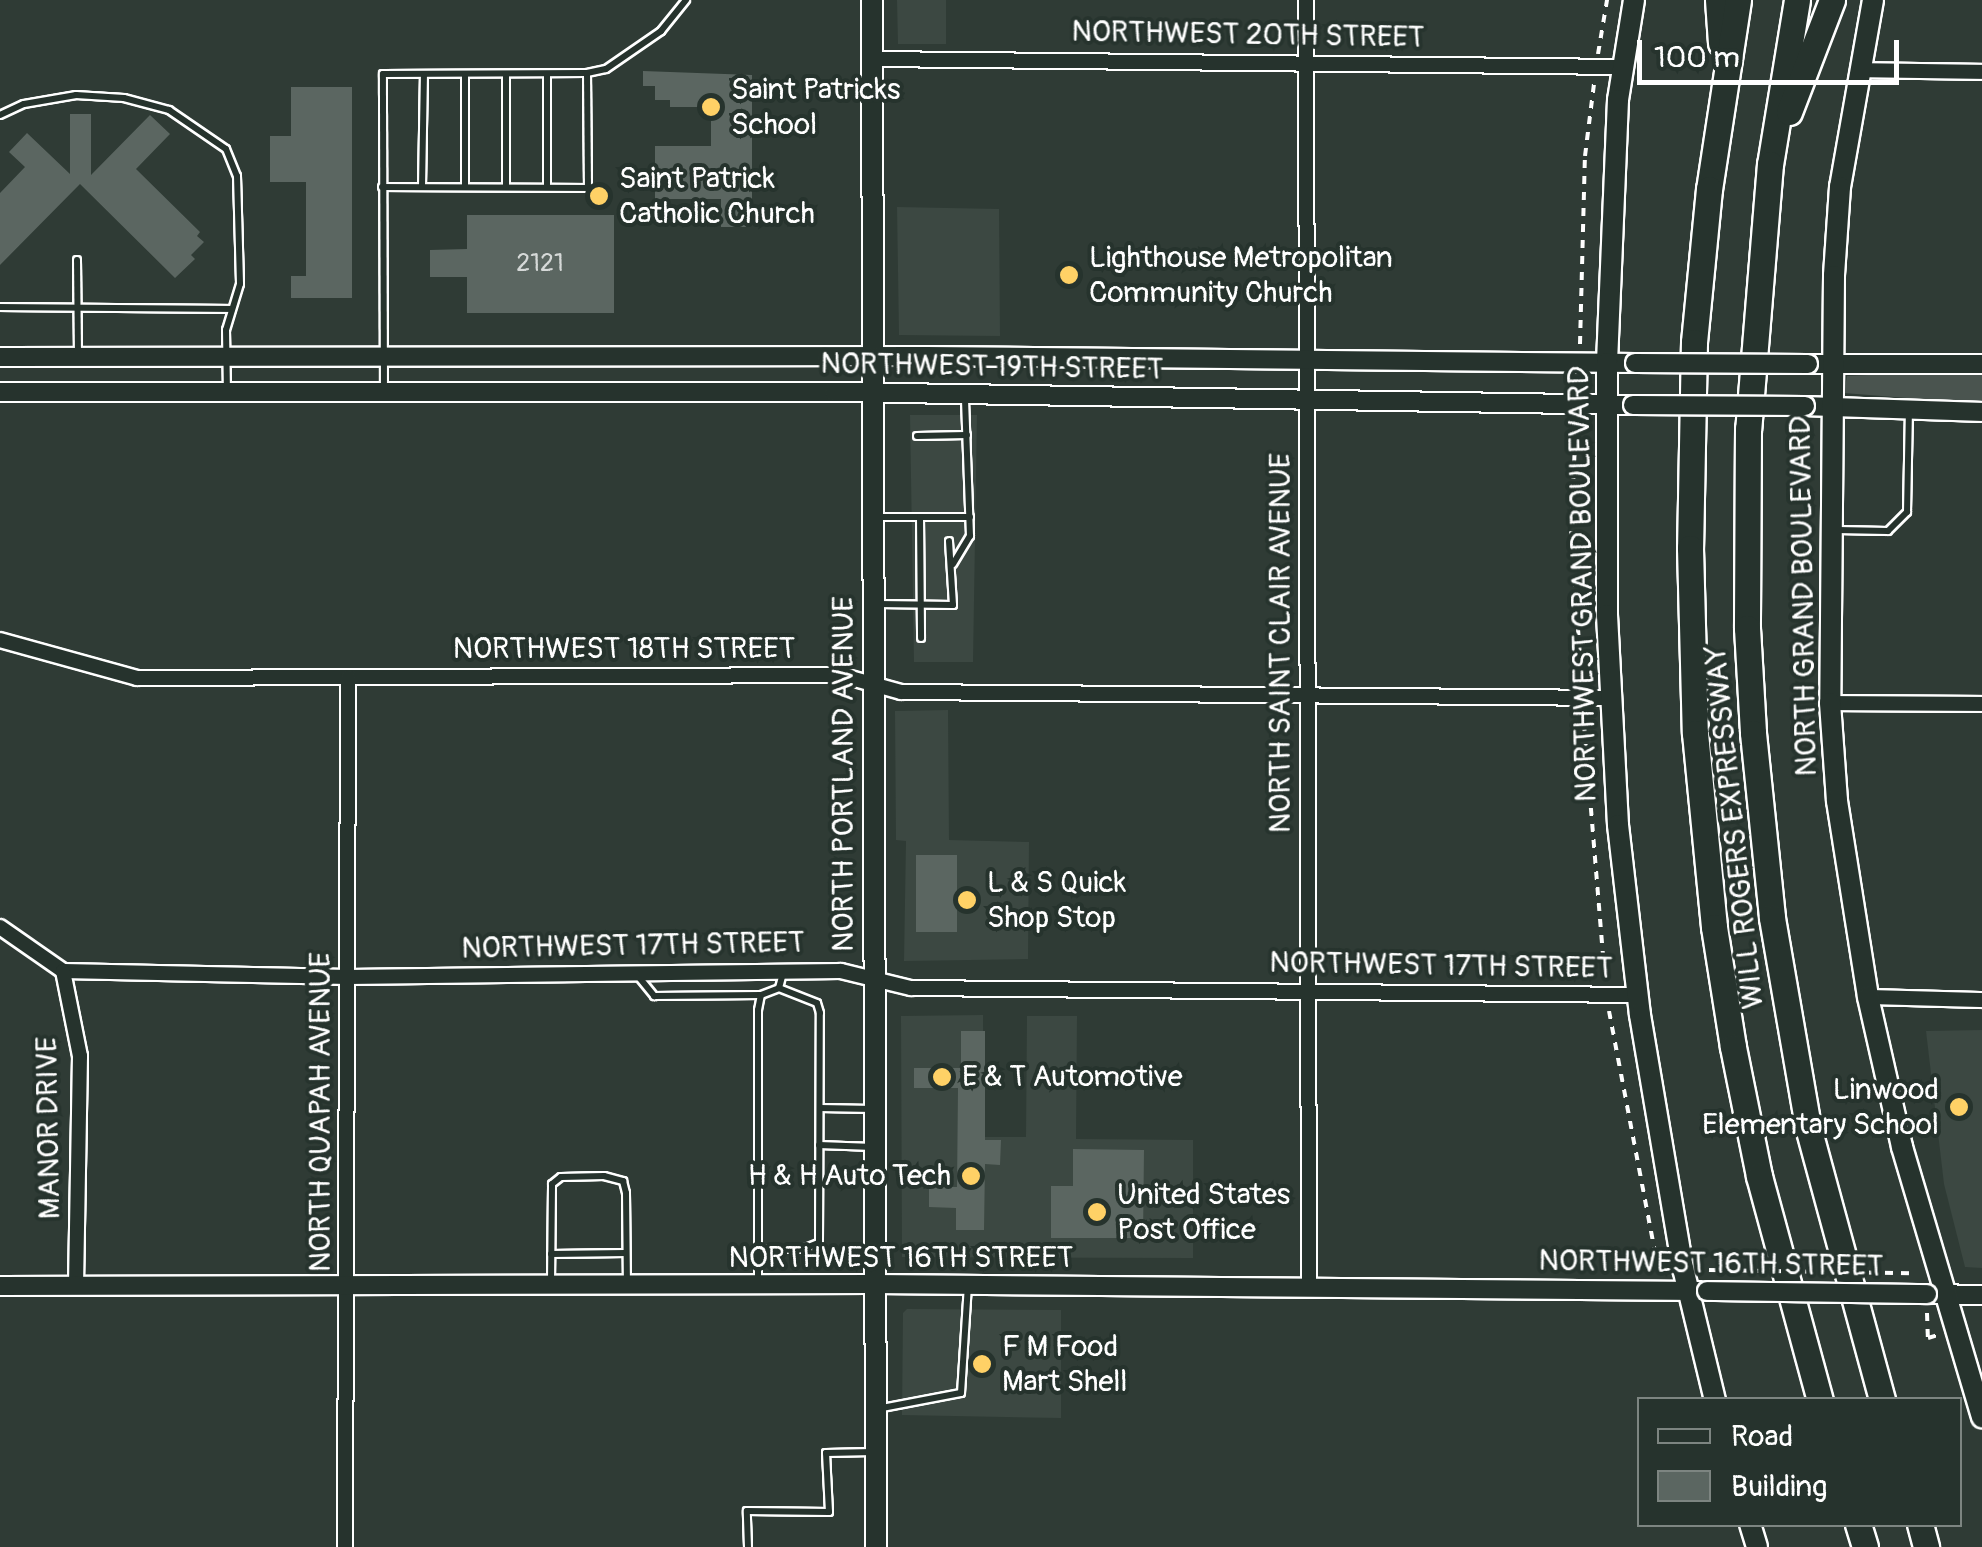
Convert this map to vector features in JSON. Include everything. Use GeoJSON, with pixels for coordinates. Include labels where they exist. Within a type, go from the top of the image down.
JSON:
{"type":"FeatureCollection","features":[{"type":"Feature","properties":{"kind":"highway"},"geometry":{"type":"LineString","coordinates":[[1718,0],[1724,88]]}},
{"type":"Feature","properties":{"kind":"highway","name":"WILL ROGERS EXPRESSWAY"},"geometry":{"type":"LineString","coordinates":[[1738,0],[1699,279],[1690,422],[1695,733],[1714,927],[1733,1047],[1759,1176],[1819,1397]]}},
{"type":"Feature","properties":{"kind":"highway","name":"WILL ROGERS EXPRESSWAY"},"geometry":{"type":"LineString","coordinates":[[1797,0],[1770,164],[1753,346],[1747,481],[1747,628],[1761,826],[1808,1127],[1881,1397]]}},
{"type":"Feature","properties":{"kind":"highway"},"geometry":{"type":"LineString","coordinates":[[1770,164],[1832,0]]}},
{"type":"Feature","properties":{"kind":"main road","name":"NORTH PORTLAND AVENUE"},"geometry":{"type":"LineString","coordinates":[[872,0],[876,1547]]}},
{"type":"Feature","properties":{"kind":"main road","name":"NORTHWEST GRAND BOULEVARD"},"geometry":{"type":"LineString","coordinates":[[1634,0],[1611,195],[1606,405],[1611,698],[1618,825],[1638,995],[1698,1291],[1715,1397]]}},
{"type":"Feature","properties":{"kind":"main road","name":"NORTH GRAND BOULEVARD"},"geometry":{"type":"LineString","coordinates":[[1874,0],[1858,70],[1840,187],[1832,364],[1830,703],[1837,801],[1868,997],[1931,1304],[1982,1418]]}},
{"type":"Feature","properties":{"kind":"street","name":"NORTH SAINT CLAIR AVENUE"},"geometry":{"type":"LineString","coordinates":[[1306,0],[1309,1287]]}},
{"type":"Feature","properties":{"kind":"street","name":"NORTHWEST 20TH STREET"},"geometry":{"type":"LineString","coordinates":[[873,59],[1624,67]]}},
{"type":"Feature","properties":{"kind":"street"},"geometry":{"type":"LineString","coordinates":[[1858,70],[1982,72]]}},
{"type":"Feature","properties":{"kind":"street","name":"NORTHWEST 19TH STREET"},"geometry":{"type":"LineString","coordinates":[[0,357],[873,356],[1982,364]]}},
{"type":"Feature","properties":{"kind":"street","name":"NORTHWEST 19TH STREET"},"geometry":{"type":"LineString","coordinates":[[0,392],[1308,398],[1982,412]]}},
{"type":"Feature","properties":{"kind":"street","name":"NORTHWEST 18TH STREET"},"geometry":{"type":"LineString","coordinates":[[0,640],[137,678],[840,675],[902,692],[1611,698]]}},
{"type":"Feature","properties":{"kind":"street","name":"NORTH QUAPAH AVENUE"},"geometry":{"type":"LineString","coordinates":[[345,1547],[348,677]]}},
{"type":"Feature","properties":{"kind":"street"},"geometry":{"type":"LineString","coordinates":[[1830,703],[1982,704]]}},
{"type":"Feature","properties":{"kind":"street"},"geometry":{"type":"LineString","coordinates":[[0,927],[63,971]]}},
{"type":"Feature","properties":{"kind":"street","name":"NORTHWEST 17TH STREET"},"geometry":{"type":"LineString","coordinates":[[63,971],[348,977],[841,971],[910,988],[1638,995]]}},
{"type":"Feature","properties":{"kind":"street","name":"MANOR DRIVE"},"geometry":{"type":"LineString","coordinates":[[63,971],[80,1056],[76,1286]]}},
{"type":"Feature","properties":{"kind":"street"},"geometry":{"type":"LineString","coordinates":[[1868,997],[1982,1000]]}},
{"type":"Feature","properties":{"kind":"street","name":"NORTHWEST 16TH STREET"},"geometry":{"type":"LineString","coordinates":[[0,1286],[1309,1287],[1698,1291],[1931,1304],[1982,1295]]}},
{"type":"Feature","properties":{"kind":"lane"},"geometry":{"type":"LineString","coordinates":[[384,392],[384,74],[547,74],[606,69],[646,43],[676,17],[686,0]]}},
{"type":"Feature","properties":{"kind":"lane"},"geometry":{"type":"LineString","coordinates":[[382,187],[588,188],[587,73]]}},
{"type":"Feature","properties":{"kind":"lane"},"geometry":{"type":"LineString","coordinates":[[506,74],[506,187]]}},
{"type":"Feature","properties":{"kind":"lane"},"geometry":{"type":"LineString","coordinates":[[547,74],[547,188]]}},
{"type":"Feature","properties":{"kind":"lane"},"geometry":{"type":"LineString","coordinates":[[422,186],[424,75]]}},
{"type":"Feature","properties":{"kind":"lane"},"geometry":{"type":"LineString","coordinates":[[465,75],[465,187]]}},
{"type":"Feature","properties":{"kind":"lane"},"geometry":{"type":"LineString","coordinates":[[0,115],[24,104],[76,96],[124,98],[169,110],[226,149],[238,176],[240,284],[224,358],[227,392]]}},
{"type":"Feature","properties":{"kind":"lane"},"geometry":{"type":"LineString","coordinates":[[77,260],[78,358]]}},
{"type":"Feature","properties":{"kind":"lane"},"geometry":{"type":"LineString","coordinates":[[0,308],[232,309]]}},
{"type":"Feature","properties":{"kind":"lane"},"geometry":{"type":"LineString","coordinates":[[954,564],[970,536],[965,396]]}},
{"type":"Feature","properties":{"kind":"lane"},"geometry":{"type":"LineString","coordinates":[[1831,530],[1888,530],[1907,512],[1909,410]]}},
{"type":"Feature","properties":{"kind":"lane"},"geometry":{"type":"LineString","coordinates":[[917,436],[967,435]]}},
{"type":"Feature","properties":{"kind":"lane"},"geometry":{"type":"LineString","coordinates":[[874,517],[970,517]]}},
{"type":"Feature","properties":{"kind":"lane"},"geometry":{"type":"LineString","coordinates":[[948,517],[948,528]]}},
{"type":"Feature","properties":{"kind":"lane"},"geometry":{"type":"LineString","coordinates":[[959,517],[960,529]]}},
{"type":"Feature","properties":{"kind":"lane"},"geometry":{"type":"LineString","coordinates":[[920,518],[921,638]]}},
{"type":"Feature","properties":{"kind":"lane"},"geometry":{"type":"LineString","coordinates":[[949,541],[954,564]]}},
{"type":"Feature","properties":{"kind":"lane"},"geometry":{"type":"LineString","coordinates":[[874,603],[953,604],[954,564],[960,541]]}},
{"type":"Feature","properties":{"kind":"lane"},"geometry":{"type":"LineString","coordinates":[[779,988],[784,972]]}},
{"type":"Feature","properties":{"kind":"lane"},"geometry":{"type":"LineString","coordinates":[[637,973],[654,996],[761,995],[779,988],[817,1003],[818,1244],[803,1249],[758,1249]]}},
{"type":"Feature","properties":{"kind":"lane"},"geometry":{"type":"LineString","coordinates":[[758,1285],[761,995]]}},
{"type":"Feature","properties":{"kind":"lane"},"geometry":{"type":"LineString","coordinates":[[820,1108],[875,1108]]}},
{"type":"Feature","properties":{"kind":"lane"},"geometry":{"type":"LineString","coordinates":[[819,1145],[875,1147]]}},
{"type":"Feature","properties":{"kind":"lane"},"geometry":{"type":"LineString","coordinates":[[551,1286],[552,1184],[561,1177],[623,1180],[627,1286]]}},
{"type":"Feature","properties":{"kind":"lane"},"geometry":{"type":"LineString","coordinates":[[551,1254],[626,1253]]}},
{"type":"Feature","properties":{"kind":"lane"},"geometry":{"type":"LineString","coordinates":[[876,1409],[960,1392],[968,1284]]}},
{"type":"Feature","properties":{"kind":"lane"},"geometry":{"type":"LineString","coordinates":[[748,1547],[747,1512],[828,1512],[826,1453],[876,1452]]}},
{"type":"Feature","properties":{"kind":"path"},"geometry":{"type":"LineString","coordinates":[[1599,39],[1607,0]]}},
{"type":"Feature","properties":{"kind":"path"},"geometry":{"type":"LineString","coordinates":[[1580,341],[1585,156],[1593,87]]}},
{"type":"Feature","properties":{"kind":"path"},"geometry":{"type":"LineString","coordinates":[[1576,429],[1571,532],[1582,668]]}},
{"type":"Feature","properties":{"kind":"path"},"geometry":{"type":"LineString","coordinates":[[1584,725],[1604,972]]}},
{"type":"Feature","properties":{"kind":"path"},"geometry":{"type":"LineString","coordinates":[[1611,1023],[1658,1265]]}},
{"type":"Feature","properties":{"kind":"path"},"geometry":{"type":"LineString","coordinates":[[1709,1270],[1911,1274]]}},
{"type":"Feature","properties":{"kind":"path"},"geometry":{"type":"LineString","coordinates":[[1931,1304],[1928,1338],[1947,1333]]}},
{"type":"Feature","properties":{"kind":"shaded area"},"geometry":{"type":"Polygon","coordinates":[[[897,0],[946,0],[946,44],[898,44],[897,0]]]}},
{"type":"Feature","properties":{"kind":"shaded area"},"geometry":{"type":"Polygon","coordinates":[[[897,207],[999,209],[1000,336],[899,335],[897,207]]]}},
{"type":"Feature","properties":{"kind":"shaded area"},"geometry":{"type":"Polygon","coordinates":[[[1982,373],[1982,404],[1844,393],[1847,376],[1982,373]]]}},
{"type":"Feature","properties":{"kind":"shaded area"},"geometry":{"type":"Polygon","coordinates":[[[910,415],[977,415],[973,662],[914,662],[910,415]]]}},
{"type":"Feature","properties":{"kind":"shaded area","name":"L & S Quick Shop Stop"},"geometry":{"type":"Polygon","coordinates":[[[948,710],[949,840],[1029,842],[1028,959],[904,961],[906,841],[896,840],[895,711],[948,710]]]}},
{"type":"Feature","properties":{"kind":"shaded area"},"geometry":{"type":"Polygon","coordinates":[[[983,1015],[984,1137],[1026,1137],[1027,1016],[1077,1016],[1076,1139],[1193,1140],[1193,1258],[902,1257],[901,1016],[983,1015]]]}},
{"type":"Feature","properties":{"kind":"shaded area","name":"Linwood Elementary School"},"geometry":{"type":"Polygon","coordinates":[[[1982,1030],[1982,1268],[1965,1267],[1944,1184],[1926,1031],[1982,1030]]]}},
{"type":"Feature","properties":{"kind":"shaded area","name":"F M Food Mart Shell"},"geometry":{"type":"Polygon","coordinates":[[[907,1309],[1061,1310],[1061,1418],[902,1415],[903,1313],[907,1309]]]}},
{"type":"Feature","properties":{"kind":"building"},"geometry":{"type":"Polygon","coordinates":[[[643,71],[752,75],[752,209],[746,209],[746,227],[721,227],[721,199],[655,199],[655,146],[711,146],[711,107],[670,107],[670,100],[655,100],[655,86],[643,86],[643,71]]]}},
{"type":"Feature","properties":{"kind":"building"},"geometry":{"type":"Polygon","coordinates":[[[291,87],[352,87],[352,298],[291,298],[291,276],[306,276],[306,182],[270,182],[270,136],[291,136],[291,87]]]}},
{"type":"Feature","properties":{"kind":"building"},"geometry":{"type":"Polygon","coordinates":[[[70,114],[91,114],[91,175],[150,115],[170,134],[136,169],[200,232],[197,236],[204,242],[191,255],[195,259],[175,278],[80,184],[0,265],[0,193],[25,167],[9,152],[27,133],[70,174],[70,114]]]}},
{"type":"Feature","properties":{"kind":"building"},"geometry":{"type":"Polygon","coordinates":[[[467,215],[614,215],[614,313],[467,313],[467,277],[430,277],[430,250],[467,249],[467,215]]]}},
{"type":"Feature","properties":{"kind":"building"},"geometry":{"type":"Polygon","coordinates":[[[916,855],[957,855],[957,932],[916,932],[916,855]]]}},
{"type":"Feature","properties":{"kind":"building"},"geometry":{"type":"Polygon","coordinates":[[[961,1031],[985,1031],[985,1140],[1001,1140],[1000,1165],[985,1164],[984,1230],[956,1230],[956,1208],[929,1207],[929,1187],[957,1187],[958,1088],[914,1088],[914,1068],[961,1068],[961,1031]]]}},
{"type":"Feature","properties":{"kind":"building","name":"United States Post Office"},"geometry":{"type":"Polygon","coordinates":[[[1073,1149],[1144,1150],[1143,1238],[1051,1238],[1051,1186],[1073,1186],[1073,1149]]]}},
{"type":"Feature","properties":{"kind":"place","name":"Saint Patricks School"},"geometry":{"type":"Point","coordinates":[711,107]}},
{"type":"Feature","properties":{"kind":"place","name":"Saint Patrick Catholic Church"},"geometry":{"type":"Point","coordinates":[599,196]}},
{"type":"Feature","properties":{"kind":"place","name":"Lighthouse Metropolitan Community Church"},"geometry":{"type":"Point","coordinates":[1069,275]}},
{"type":"Feature","properties":{"kind":"place","name":"L & S Quick Shop Stop"},"geometry":{"type":"Point","coordinates":[967,900]}},
{"type":"Feature","properties":{"kind":"place","name":"E & T Automotive"},"geometry":{"type":"Point","coordinates":[942,1077]}},
{"type":"Feature","properties":{"kind":"place","name":"Linwood Elementary School"},"geometry":{"type":"Point","coordinates":[1959,1107]}},
{"type":"Feature","properties":{"kind":"place","name":"H & H Auto Tech"},"geometry":{"type":"Point","coordinates":[971,1176]}},
{"type":"Feature","properties":{"kind":"place","name":"United States Post Office"},"geometry":{"type":"Point","coordinates":[1097,1212]}},
{"type":"Feature","properties":{"kind":"place","name":"F M Food Mart Shell"},"geometry":{"type":"Point","coordinates":[982,1364]}}]}
